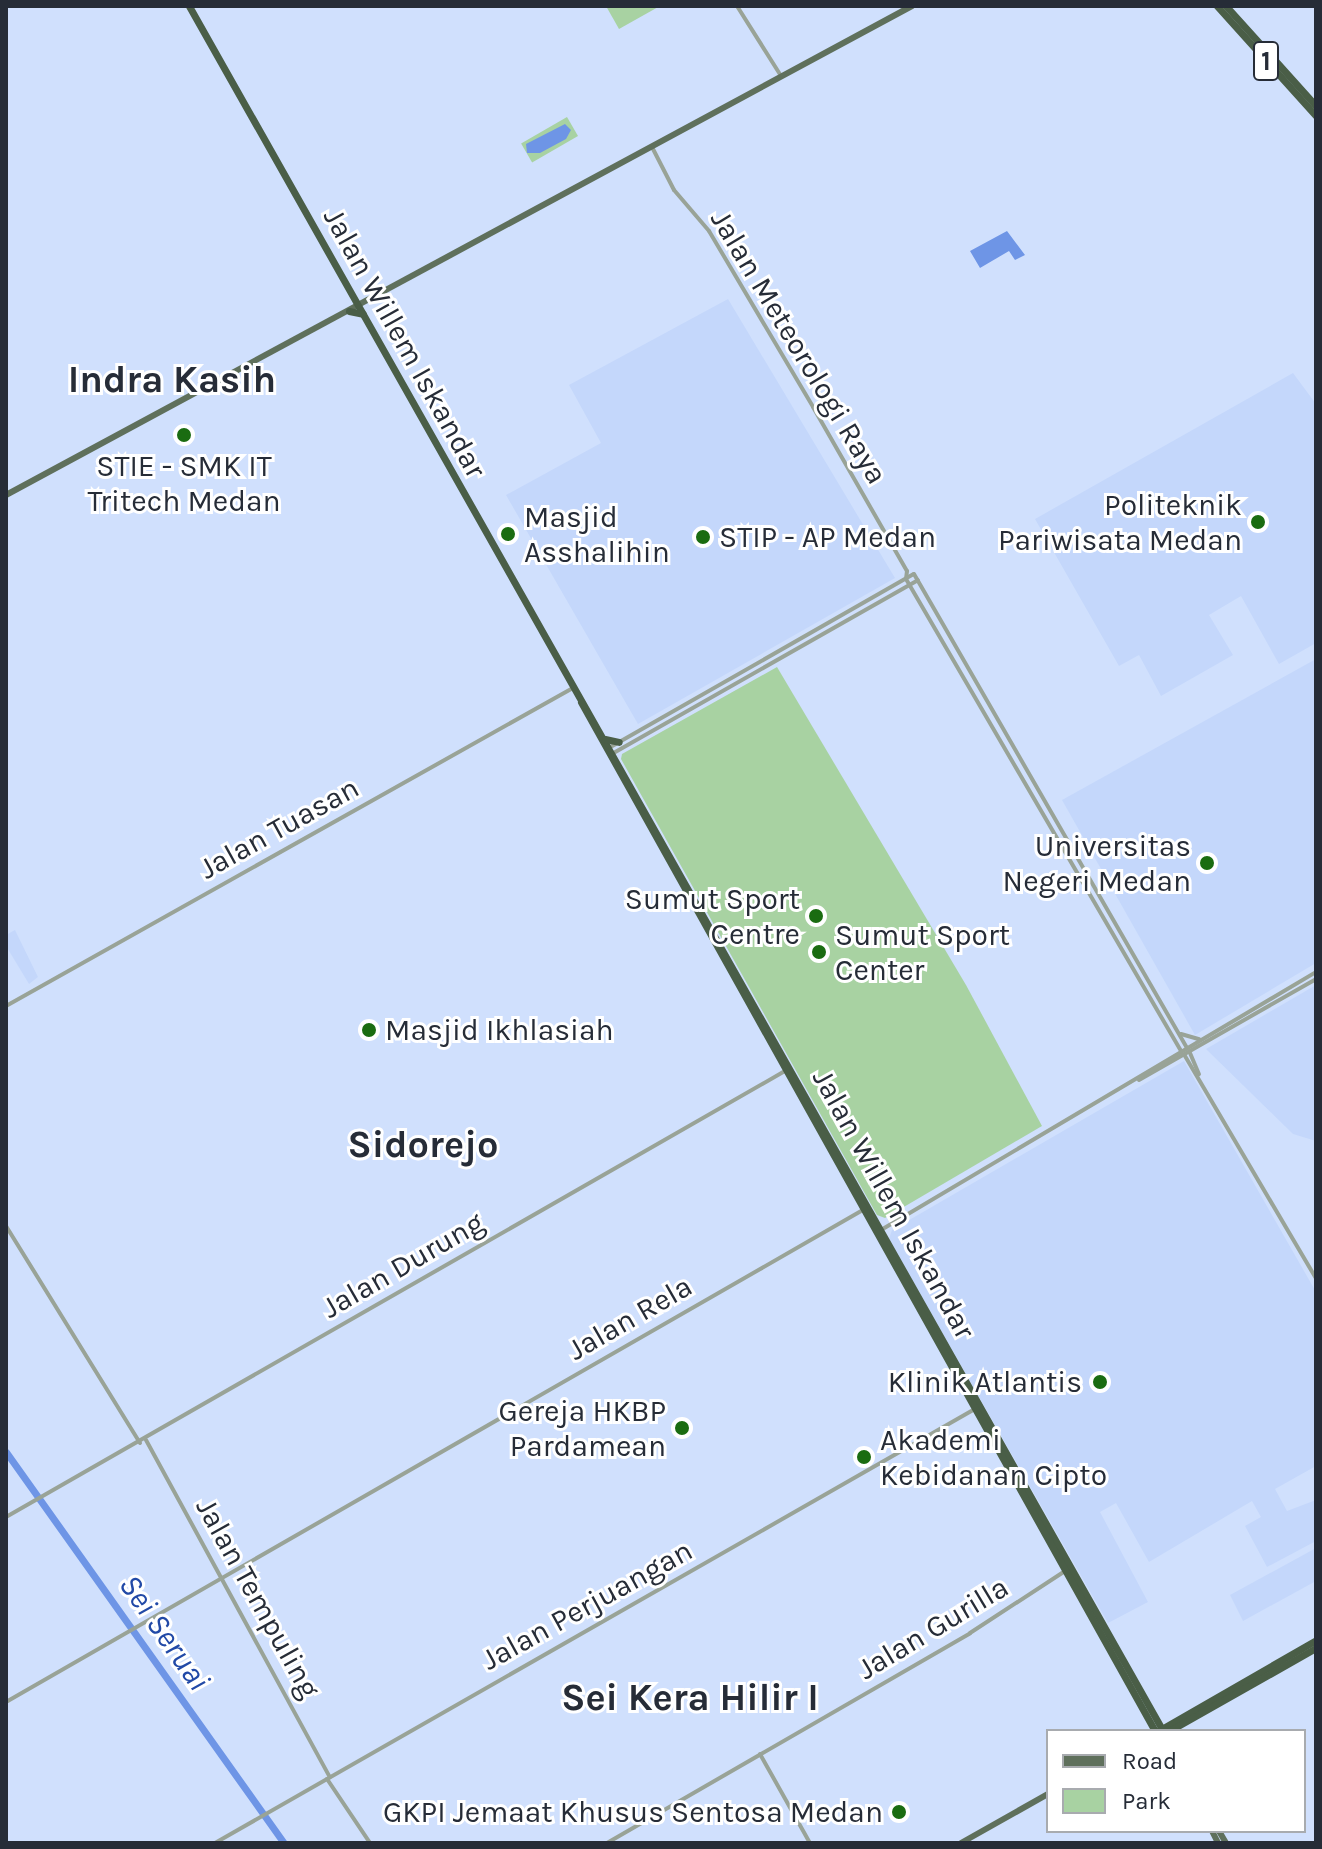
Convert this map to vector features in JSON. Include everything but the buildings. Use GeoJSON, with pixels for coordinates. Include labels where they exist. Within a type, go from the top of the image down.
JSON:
{"type":"FeatureCollection","features":[{"type":"Feature","properties":{"kind":"highway","name":"Jalan Willem Iskandar"},"geometry":{"type":"LineString","coordinates":[[189,6],[785,1071],[795,1083],[863,1210],[879,1231]]}},
{"type":"Feature","properties":{"kind":"highway","name":"1"},"geometry":{"type":"LineString","coordinates":[[1217,6],[1316,116]]}},
{"type":"Feature","properties":{"kind":"highway","name":"1"},"geometry":{"type":"LineString","coordinates":[[1226,6],[1316,106]]}},
{"type":"Feature","properties":{"kind":"highway"},"geometry":{"type":"LineString","coordinates":[[349,311],[363,314]]}},
{"type":"Feature","properties":{"kind":"highway","name":"Jalan Willem Iskandar"},"geometry":{"type":"LineString","coordinates":[[581,702],[605,739],[609,752],[618,762],[795,1083],[1160,1729]]}},
{"type":"Feature","properties":{"kind":"highway"},"geometry":{"type":"LineString","coordinates":[[605,739],[620,745],[618,762]]}},
{"type":"Feature","properties":{"kind":"highway"},"geometry":{"type":"LineString","coordinates":[[1163,1729],[1316,1640]]}},
{"type":"Feature","properties":{"kind":"highway"},"geometry":{"type":"LineString","coordinates":[[1165,1729],[1316,1648]]}},
{"type":"Feature","properties":{"kind":"highway"},"geometry":{"type":"LineString","coordinates":[[1152,1719],[1172,1722]]}},
{"type":"Feature","properties":{"kind":"main road"},"geometry":{"type":"LineString","coordinates":[[6,495],[912,6]]}},
{"type":"Feature","properties":{"kind":"main road"},"geometry":{"type":"LineString","coordinates":[[1148,1729],[1152,1719]]}},
{"type":"Feature","properties":{"kind":"main road"},"geometry":{"type":"LineString","coordinates":[[961,1843],[1046,1797]]}},
{"type":"Feature","properties":{"kind":"main road"},"geometry":{"type":"LineString","coordinates":[[970,1843],[1046,1797]]}},
{"type":"Feature","properties":{"kind":"street"},"geometry":{"type":"LineString","coordinates":[[737,6],[781,76]]}},
{"type":"Feature","properties":{"kind":"street","name":"Jalan Meteorologi Raya"},"geometry":{"type":"LineString","coordinates":[[652,147],[674,190],[709,231],[907,571]]}},
{"type":"Feature","properties":{"kind":"street"},"geometry":{"type":"LineString","coordinates":[[907,571],[916,577],[978,684],[1316,1278]]}},
{"type":"Feature","properties":{"kind":"street"},"geometry":{"type":"LineString","coordinates":[[907,571],[908,582],[970,689],[1143,987],[1183,1054],[1199,1074]]}},
{"type":"Feature","properties":{"kind":"street"},"geometry":{"type":"LineString","coordinates":[[609,752],[916,577]]}},
{"type":"Feature","properties":{"kind":"street"},"geometry":{"type":"LineString","coordinates":[[970,689],[978,684]]}},
{"type":"Feature","properties":{"kind":"street","name":"Jalan Tuasan"},"geometry":{"type":"LineString","coordinates":[[6,1006],[573,688]]}},
{"type":"Feature","properties":{"kind":"street"},"geometry":{"type":"LineString","coordinates":[[1079,876],[1086,873]]}},
{"type":"Feature","properties":{"kind":"street"},"geometry":{"type":"LineString","coordinates":[[879,1231],[1280,997],[1316,972]]}},
{"type":"Feature","properties":{"kind":"street"},"geometry":{"type":"LineString","coordinates":[[1189,1050],[1202,1039],[1316,979]]}},
{"type":"Feature","properties":{"kind":"street"},"geometry":{"type":"LineString","coordinates":[[1143,987],[1150,982]]}},
{"type":"Feature","properties":{"kind":"street"},"geometry":{"type":"LineString","coordinates":[[1179,1033],[1202,1039]]}},
{"type":"Feature","properties":{"kind":"street","name":"Jalan Durung"},"geometry":{"type":"LineString","coordinates":[[6,1517],[143,1442],[785,1071]]}},
{"type":"Feature","properties":{"kind":"street","name":"Jalan Rela"},"geometry":{"type":"LineString","coordinates":[[6,1702],[863,1210]]}},
{"type":"Feature","properties":{"kind":"street","name":"Jalan Tempuling"},"geometry":{"type":"LineString","coordinates":[[6,1226],[143,1442],[329,1778],[370,1843]]}},
{"type":"Feature","properties":{"kind":"street","name":"Jalan Perjuangan"},"geometry":{"type":"LineString","coordinates":[[215,1843],[977,1407]]}},
{"type":"Feature","properties":{"kind":"street","name":"Jalan Gurilla"},"geometry":{"type":"LineString","coordinates":[[607,1843],[970,1633],[1068,1569]]}},
{"type":"Feature","properties":{"kind":"street"},"geometry":{"type":"LineString","coordinates":[[760,1754],[810,1843]]}},
{"type":"Feature","properties":{"kind":"shaded area","name":"STIP - AP Medan"},"geometry":{"type":"Polygon","coordinates":[[[728,299],[895,578],[638,724],[506,495],[601,443],[569,385],[728,299]]]}},
{"type":"Feature","properties":{"kind":"shaded area"},"geometry":{"type":"Polygon","coordinates":[[[1293,373],[1316,404],[1316,643],[1279,664],[1241,596],[1209,615],[1233,655],[1161,696],[1139,655],[1119,666],[1035,519],[1293,373]]]}},
{"type":"Feature","properties":{"kind":"shaded area","name":"Universitas Negeri Medan"},"geometry":{"type":"Polygon","coordinates":[[[1316,659],[1316,963],[1195,1035],[1062,800],[1316,659]]]}},
{"type":"Feature","properties":{"kind":"shaded area"},"geometry":{"type":"Polygon","coordinates":[[[15,930],[38,977],[29,984],[6,946],[6,935],[15,930]]]}},
{"type":"Feature","properties":{"kind":"shaded area"},"geometry":{"type":"Polygon","coordinates":[[[1316,985],[1316,1141],[1293,1134],[1206,1049],[1316,985]]]}},
{"type":"Feature","properties":{"kind":"shaded area"},"geometry":{"type":"Polygon","coordinates":[[[1184,1061],[1316,1292],[1316,1466],[1275,1489],[1287,1511],[1316,1500],[1316,1541],[1267,1567],[1245,1526],[1261,1517],[1252,1501],[1149,1562],[1116,1503],[1100,1512],[1148,1602],[1108,1623],[889,1239],[892,1230],[1184,1061]]]}},
{"type":"Feature","properties":{"kind":"shaded area"},"geometry":{"type":"Polygon","coordinates":[[[1316,1548],[1316,1581],[1243,1621],[1230,1595],[1316,1548]]]}},
{"type":"Feature","properties":{"kind":"green space"},"geometry":{"type":"Polygon","coordinates":[[[606,6],[660,6],[619,29],[606,6]]]}},
{"type":"Feature","properties":{"kind":"green space"},"geometry":{"type":"Polygon","coordinates":[[[567,117],[578,136],[532,163],[521,144],[567,117]]]}},
{"type":"Feature","properties":{"kind":"green space","name":"Sumut Sport Centre"},"geometry":{"type":"Polygon","coordinates":[[[777,667],[966,985],[1042,1126],[885,1218],[877,1215],[621,759],[622,754],[777,667]]]}},
{"type":"Feature","properties":{"kind":"water"},"geometry":{"type":"Polygon","coordinates":[[[565,124],[571,130],[566,139],[540,153],[527,153],[526,144],[565,124]]]}},
{"type":"Feature","properties":{"kind":"water"},"geometry":{"type":"Polygon","coordinates":[[[1007,231],[1025,255],[1015,260],[1009,251],[980,268],[970,251],[1007,231]]]}},
{"type":"Feature","properties":{"kind":"waterway","name":"Sei Seruai"},"geometry":{"type":"LineString","coordinates":[[6,1452],[284,1843]]}},
{"type":"Feature","properties":{"kind":"place","name":"STIE - SMK IT Tritech Medan"},"geometry":{"type":"Point","coordinates":[184,435]}},
{"type":"Feature","properties":{"kind":"place","name":"Politeknik Pariwisata Medan"},"geometry":{"type":"Point","coordinates":[1258,522]}},
{"type":"Feature","properties":{"kind":"place","name":"Masjid Asshalihin"},"geometry":{"type":"Point","coordinates":[508,534]}},
{"type":"Feature","properties":{"kind":"place","name":"STIP - AP Medan"},"geometry":{"type":"Point","coordinates":[703,537]}},
{"type":"Feature","properties":{"kind":"place","name":"Universitas Negeri Medan"},"geometry":{"type":"Point","coordinates":[1207,863]}},
{"type":"Feature","properties":{"kind":"place","name":"Sumut Sport Centre"},"geometry":{"type":"Point","coordinates":[816,916]}},
{"type":"Feature","properties":{"kind":"place","name":"Sumut Sport Center"},"geometry":{"type":"Point","coordinates":[819,952]}},
{"type":"Feature","properties":{"kind":"place","name":"Masjid Ikhlasiah"},"geometry":{"type":"Point","coordinates":[369,1030]}},
{"type":"Feature","properties":{"kind":"place","name":"Klinik Atlantis"},"geometry":{"type":"Point","coordinates":[1100,1382]}},
{"type":"Feature","properties":{"kind":"place","name":"Gereja HKBP Pardamean"},"geometry":{"type":"Point","coordinates":[682,1428]}},
{"type":"Feature","properties":{"kind":"place","name":"Akademi Kebidanan Cipto"},"geometry":{"type":"Point","coordinates":[864,1457]}},
{"type":"Feature","properties":{"kind":"place","name":"GKPI Jemaat Khusus Sentosa Medan"},"geometry":{"type":"Point","coordinates":[899,1812]}},
{"type":"Feature","properties":{"kind":"district","name":"Indra Kasih"},"geometry":{"type":"Point","coordinates":[172,380]}},
{"type":"Feature","properties":{"kind":"district","name":"Sidorejo"},"geometry":{"type":"Point","coordinates":[423,1145]}},
{"type":"Feature","properties":{"kind":"district","name":"Sei Kera Hilir I"},"geometry":{"type":"Point","coordinates":[690,1698]}}]}
